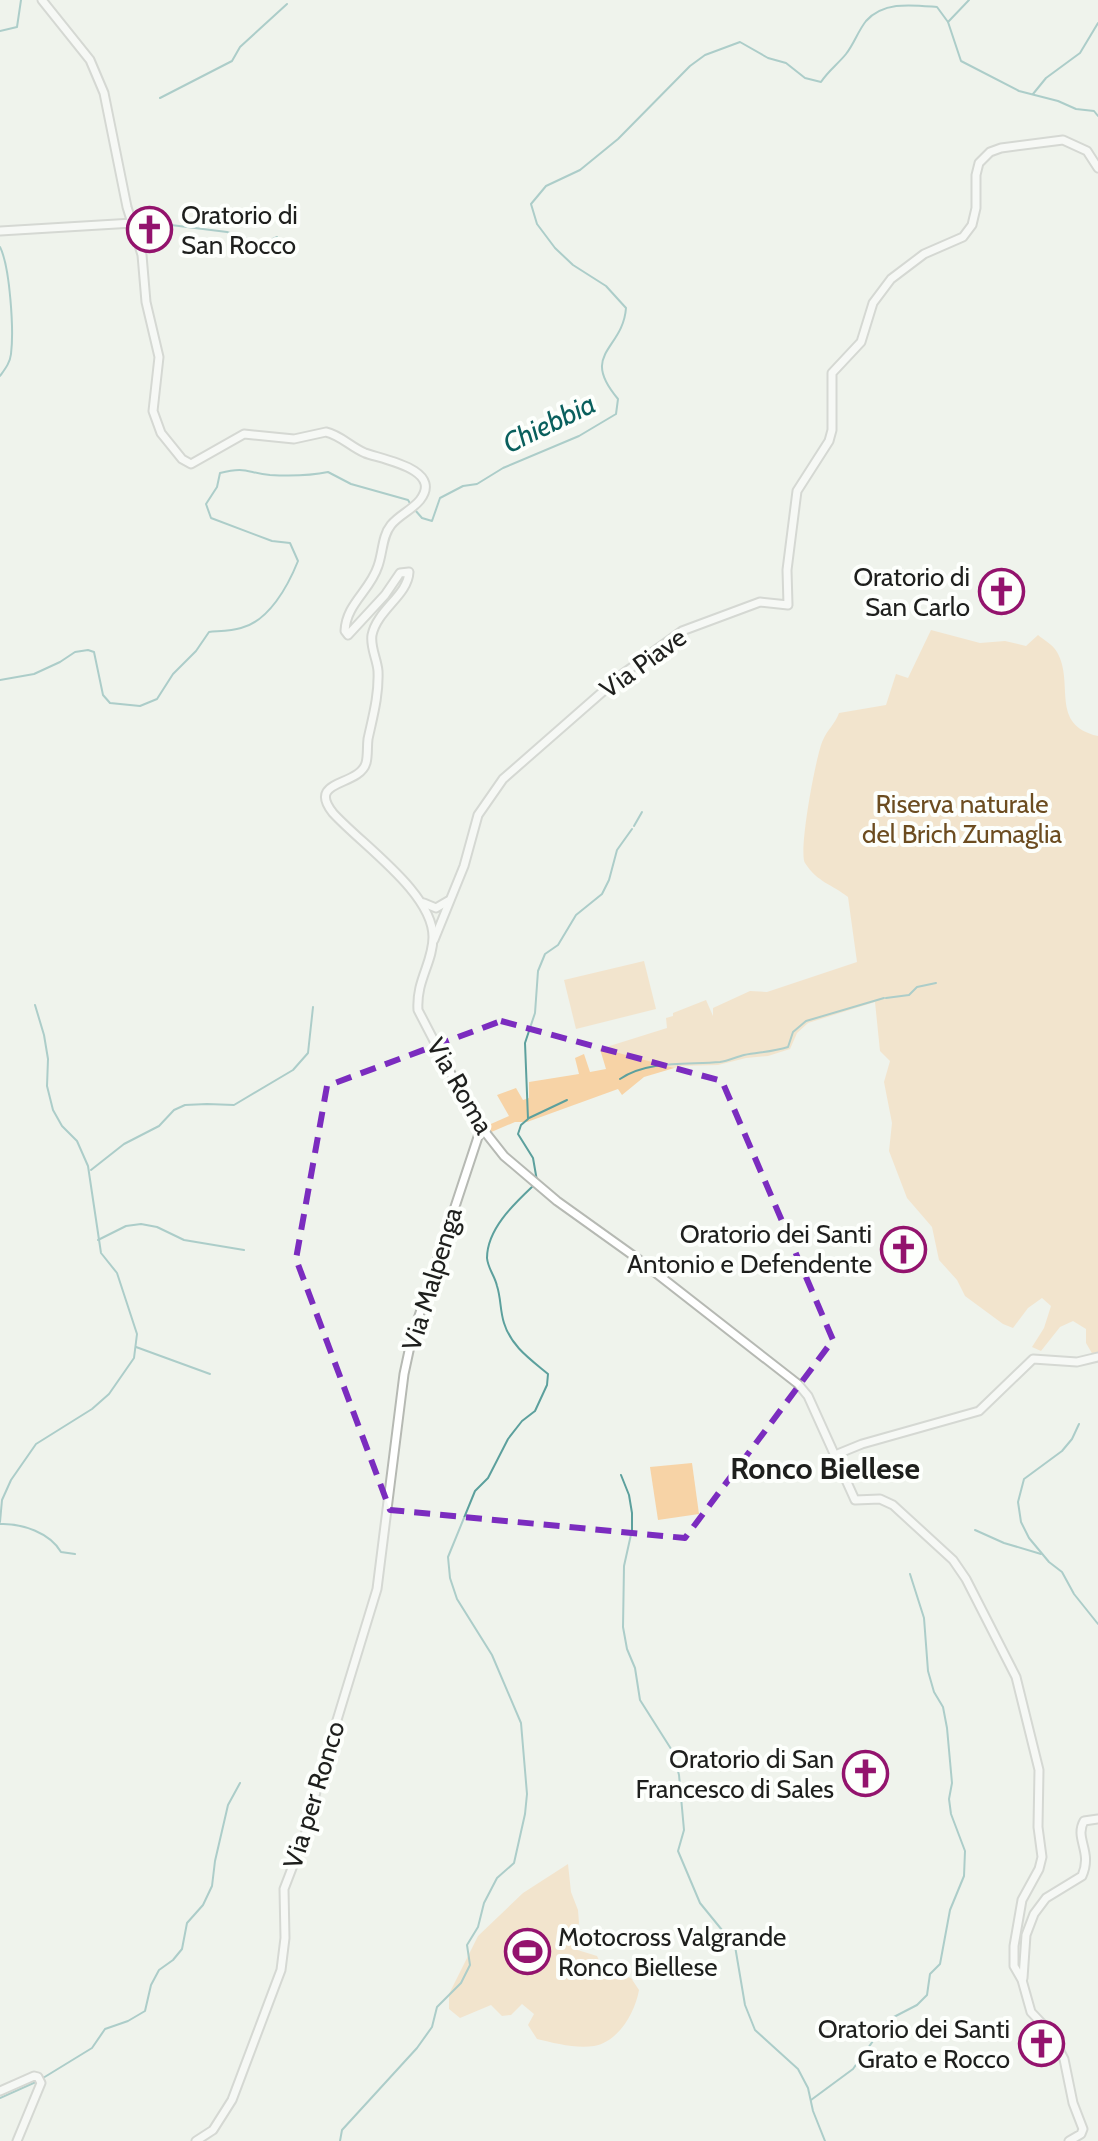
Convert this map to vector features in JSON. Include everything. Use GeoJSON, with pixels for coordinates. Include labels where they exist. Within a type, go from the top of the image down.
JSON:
{"type":"FeatureCollection","features":[{"type":"Feature","properties":{"kind":"street"},"geometry":{"type":"LineString","coordinates":[[0,231],[133,223],[100,81],[90,60],[42,0]]}},
{"type":"Feature","properties":{"kind":"street","name":"Via Piave"},"geometry":{"type":"LineString","coordinates":[[433,942],[464,866],[478,815],[494,788],[622,675],[671,639],[701,623],[760,602],[788,605],[787,570],[797,491],[829,441],[832,373],[861,342],[873,303],[891,279],[924,254],[963,237],[974,220],[979,163],[990,152],[1001,148],[1063,140],[1087,151],[1098,168]]}},
{"type":"Feature","properties":{"kind":"street","name":"Via Roma"},"geometry":{"type":"LineString","coordinates":[[133,223],[142,255],[146,302],[159,357],[153,411],[161,433],[182,459],[188,464],[195,462],[244,434],[294,439],[326,432],[363,452],[414,468],[424,487],[420,500],[385,534],[372,581],[347,613],[345,631],[348,635],[385,595],[400,573],[409,572],[407,582],[387,607],[373,632],[378,669],[377,705],[364,768],[360,774],[330,788],[326,793],[326,804],[415,895],[429,917],[433,942],[417,993],[418,1010],[483,1131],[504,1156],[535,1183],[798,1384],[808,1396],[852,1495],[860,1502],[880,1499],[893,1505],[953,1560],[966,1579],[1016,1677],[1039,1770],[1038,1827],[1042,1857],[1022,1900],[1014,1946],[1014,1966],[1022,1980]]}},
{"type":"Feature","properties":{"kind":"street"},"geometry":{"type":"LineString","coordinates":[[415,895],[425,905],[436,908]]}},
{"type":"Feature","properties":{"kind":"street"},"geometry":{"type":"LineString","coordinates":[[429,917],[436,908],[450,900]]}},
{"type":"Feature","properties":{"kind":"street"},"geometry":{"type":"LineString","coordinates":[[429,917],[444,915]]}},
{"type":"Feature","properties":{"kind":"street","name":"Via Malpenga"},"geometry":{"type":"LineString","coordinates":[[398,1431],[412,1337],[473,1151],[483,1131]]}},
{"type":"Feature","properties":{"kind":"street"},"geometry":{"type":"LineString","coordinates":[[835,1455],[862,1444],[979,1411],[1033,1359],[1077,1362],[1098,1357]]}},
{"type":"Feature","properties":{"kind":"street","name":"Via per Ronco"},"geometry":{"type":"LineString","coordinates":[[196,2141],[213,2130],[232,2100],[281,1970],[285,1938],[284,1889],[307,1829],[319,1779],[377,1589],[398,1431]]}},
{"type":"Feature","properties":{"kind":"street"},"geometry":{"type":"LineString","coordinates":[[1069,2141],[1081,2134],[1083,2129],[1073,2103],[1064,2059],[1050,2032],[1031,2012],[1022,1980],[1028,1924],[1046,1898],[1082,1876],[1088,1858],[1079,1832],[1084,1821],[1098,1819]]}},
{"type":"Feature","properties":{"kind":"street"},"geometry":{"type":"LineString","coordinates":[[0,2091],[34,2076],[39,2080],[17,2141]]}},
{"type":"Feature","properties":{"kind":"highlighted area"},"geometry":{"type":"Polygon","coordinates":[[[501,1021],[722,1081],[833,1340],[685,1538],[390,1510],[296,1259],[327,1086],[501,1021]]]}},
{"type":"Feature","properties":{"kind":"green space","name":"Riserva naturale del Brich Zumaglia"},"geometry":{"type":"Polygon","coordinates":[[[931,630],[980,643],[1005,641],[1026,646],[1038,635],[1055,649],[1062,664],[1068,713],[1073,723],[1083,731],[1098,736],[1098,1354],[1093,1355],[1086,1343],[1086,1329],[1073,1321],[1060,1327],[1041,1351],[1032,1347],[1044,1328],[1051,1306],[1042,1298],[1028,1308],[1013,1328],[1003,1324],[965,1296],[957,1280],[939,1260],[932,1227],[907,1198],[889,1151],[892,1123],[884,1082],[890,1061],[880,1051],[875,1002],[808,1023],[797,1033],[790,1049],[718,1065],[681,1066],[644,1077],[622,1095],[618,1089],[489,1133],[484,1127],[509,1116],[497,1095],[516,1088],[523,1100],[529,1098],[529,1082],[579,1074],[575,1058],[584,1054],[590,1072],[606,1069],[600,1049],[667,1028],[666,1018],[673,1016],[673,1013],[706,1000],[713,1016],[713,1008],[750,991],[767,992],[857,962],[848,897],[810,870],[803,855],[816,764],[823,740],[839,713],[886,705],[896,674],[908,678],[931,630]]]}},
{"type":"Feature","properties":{"kind":"green space"},"geometry":{"type":"Polygon","coordinates":[[[644,961],[656,1009],[576,1029],[564,980],[644,961]]]}},
{"type":"Feature","properties":{"kind":"green space"},"geometry":{"type":"Polygon","coordinates":[[[692,1463],[699,1514],[658,1520],[650,1467],[692,1463]]]}},
{"type":"Feature","properties":{"kind":"green space","name":"Motocross Valgrande Ronco Biellese"},"geometry":{"type":"Polygon","coordinates":[[[568,1864],[579,1923],[571,1948],[597,1956],[603,1969],[631,1978],[639,1990],[634,2008],[624,2025],[603,2043],[580,2047],[537,2039],[528,2025],[534,2014],[522,2004],[511,2015],[502,2016],[491,2005],[460,2018],[449,2009],[449,1994],[478,1936],[523,1893],[568,1864]]]}},
{"type":"Feature","properties":{"kind":"waterway"},"geometry":{"type":"LineString","coordinates":[[0,31],[17,27],[21,0]]}},
{"type":"Feature","properties":{"kind":"waterway"},"geometry":{"type":"LineString","coordinates":[[948,22],[969,0]]}},
{"type":"Feature","properties":{"kind":"waterway"},"geometry":{"type":"LineString","coordinates":[[160,98],[232,61],[240,47],[287,4]]}},
{"type":"Feature","properties":{"kind":"waterway","name":"Chiebbia"},"geometry":{"type":"LineString","coordinates":[[415,510],[422,518],[432,521],[440,498],[579,436],[616,414],[618,399],[602,371],[606,352],[618,333],[626,308],[606,286],[573,265],[555,248],[537,224],[531,204],[546,186],[580,170],[618,139],[690,66],[705,55],[740,42],[768,58],[786,63],[805,78],[821,82],[846,54],[863,25],[873,15],[890,7],[937,7],[948,22],[961,61],[1019,91],[1076,109],[1094,111],[1098,116]]}},
{"type":"Feature","properties":{"kind":"waterway"},"geometry":{"type":"LineString","coordinates":[[1033,94],[1046,78],[1080,53],[1098,23]]}},
{"type":"Feature","properties":{"kind":"waterway"},"geometry":{"type":"LineString","coordinates":[[155,223],[227,232],[262,244],[277,237]]}},
{"type":"Feature","properties":{"kind":"waterway"},"geometry":{"type":"LineString","coordinates":[[0,247],[9,283],[12,330],[10,357],[0,376]]}},
{"type":"Feature","properties":{"kind":"waterway","name":"Chiebbia"},"geometry":{"type":"LineString","coordinates":[[0,680],[34,674],[75,652],[88,650],[94,652],[103,695],[110,703],[140,706],[157,699],[173,674],[196,651],[209,632],[241,628],[269,610],[289,581],[298,561],[290,543],[272,541],[211,518],[206,504],[217,487],[220,473],[242,470],[292,476],[328,472],[351,484],[408,500],[411,505]]}},
{"type":"Feature","properties":{"kind":"waterway"},"geometry":{"type":"LineString","coordinates":[[634,826],[642,812]]}},
{"type":"Feature","properties":{"kind":"waterway"},"geometry":{"type":"LineString","coordinates":[[537,1181],[533,1158],[518,1134],[521,1125],[528,1119],[525,1043],[535,1013],[538,971],[545,954],[558,945],[576,915],[602,894],[617,850],[632,829]]}},
{"type":"Feature","properties":{"kind":"waterway"},"geometry":{"type":"LineString","coordinates":[[886,998],[909,995],[917,987],[936,983]]}},
{"type":"Feature","properties":{"kind":"waterway"},"geometry":{"type":"LineString","coordinates":[[620,1079],[656,1066],[720,1062],[788,1047],[793,1032],[806,1021],[884,998]]}},
{"type":"Feature","properties":{"kind":"waterway"},"geometry":{"type":"LineString","coordinates":[[0,1522],[2,1500],[11,1480],[36,1444],[92,1409],[109,1394],[134,1358],[137,1334],[117,1273],[101,1253],[88,1166],[77,1141],[62,1126],[53,1110],[47,1086],[48,1059],[44,1035],[35,1005]]}},
{"type":"Feature","properties":{"kind":"waterway"},"geometry":{"type":"LineString","coordinates":[[91,1170],[124,1144],[159,1126],[174,1110],[185,1105],[234,1105],[293,1070],[308,1053],[313,1007]]}},
{"type":"Feature","properties":{"kind":"waterway"},"geometry":{"type":"LineString","coordinates":[[529,1118],[567,1100]]}},
{"type":"Feature","properties":{"kind":"waterway"},"geometry":{"type":"LineString","coordinates":[[340,2141],[342,2130],[417,2048],[432,2027],[437,2007],[461,1983],[470,1965],[467,1945],[478,1927],[484,1903],[497,1878],[514,1863],[525,1814],[527,1794],[521,1723],[492,1655],[457,1599],[450,1578],[448,1557],[475,1491],[488,1478],[508,1439],[522,1421],[535,1411],[547,1385],[548,1374],[522,1352],[507,1331],[487,1258],[488,1247],[497,1227],[533,1186]]}},
{"type":"Feature","properties":{"kind":"waterway"},"geometry":{"type":"LineString","coordinates":[[98,1240],[126,1226],[141,1224],[157,1227],[184,1240],[244,1250]]}},
{"type":"Feature","properties":{"kind":"waterway"},"geometry":{"type":"LineString","coordinates":[[136,1347],[210,1374]]}},
{"type":"Feature","properties":{"kind":"waterway"},"geometry":{"type":"LineString","coordinates":[[1079,1424],[1062,1451],[1024,1479],[1018,1502],[1021,1522],[1029,1538],[1062,1572],[1074,1594],[1098,1624]]}},
{"type":"Feature","properties":{"kind":"waterway"},"geometry":{"type":"LineString","coordinates":[[621,1475],[632,1513],[632,1530],[624,1566],[623,1627],[640,1700],[673,1752],[679,1775],[684,1830],[678,1851],[700,1903],[735,1946],[745,2005],[755,2030],[798,2069],[808,2088],[825,2141]]}},
{"type":"Feature","properties":{"kind":"waterway"},"geometry":{"type":"LineString","coordinates":[[0,1524],[35,1530],[50,1539],[61,1552],[75,1554]]}},
{"type":"Feature","properties":{"kind":"waterway"},"geometry":{"type":"LineString","coordinates":[[975,1530],[1041,1554]]}},
{"type":"Feature","properties":{"kind":"waterway"},"geometry":{"type":"LineString","coordinates":[[811,2100],[853,2069],[888,2020],[917,2005],[927,1995],[930,1974],[940,1964],[950,1910],[964,1876],[965,1851],[951,1814],[949,1799],[952,1783],[947,1728],[943,1707],[934,1692],[928,1671],[924,1618],[910,1574]]}},
{"type":"Feature","properties":{"kind":"waterway"},"geometry":{"type":"LineString","coordinates":[[43,2078],[92,2048],[105,2029],[145,2011],[151,1985],[159,1970],[182,1949],[187,1923],[203,1905],[212,1886],[228,1805],[240,1783]]}},
{"type":"Feature","properties":{"kind":"waterway"},"geometry":{"type":"LineString","coordinates":[[0,2098],[38,2081]]}},
{"type":"Feature","properties":{"kind":"place","name":"Oratorio di San Rocco"},"geometry":{"type":"Point","coordinates":[150,230]}},
{"type":"Feature","properties":{"kind":"place","name":"Oratorio di San Carlo"},"geometry":{"type":"Point","coordinates":[1001,592]}},
{"type":"Feature","properties":{"kind":"place","name":"Oratorio dei Santi Antonio e Defendente"},"geometry":{"type":"Point","coordinates":[903,1249]}},
{"type":"Feature","properties":{"kind":"place","name":"Oratorio di San Francesco di Sales"},"geometry":{"type":"Point","coordinates":[865,1774]}},
{"type":"Feature","properties":{"kind":"place","name":"Motocross Valgrande Ronco Biellese"},"geometry":{"type":"Point","coordinates":[527,1952]}},
{"type":"Feature","properties":{"kind":"place","name":"Oratorio dei Santi Grato e Rocco"},"geometry":{"type":"Point","coordinates":[1041,2044]}},
{"type":"Feature","properties":{"kind":"district","name":"Ronco Biellese"},"geometry":{"type":"Point","coordinates":[825,1469]}}]}
